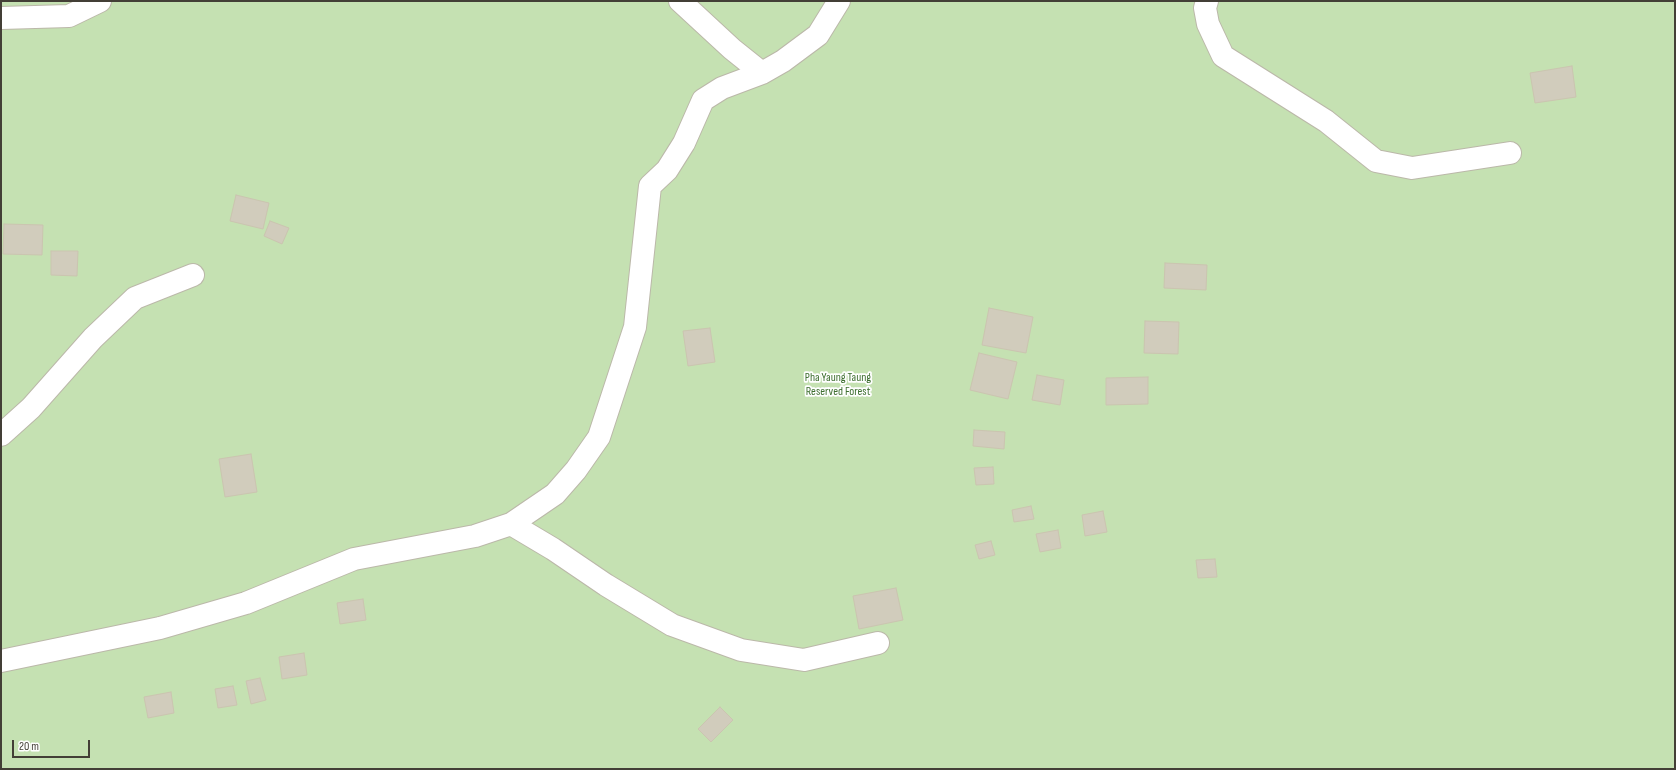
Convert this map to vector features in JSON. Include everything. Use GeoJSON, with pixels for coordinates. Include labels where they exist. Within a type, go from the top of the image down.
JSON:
{"type":"FeatureCollection","features":[{"type":"Feature","properties":{"kind":"street"},"geometry":{"type":"LineString","coordinates":[[1,18],[69,16],[100,1]]}},
{"type":"Feature","properties":{"kind":"street"},"geometry":{"type":"LineString","coordinates":[[680,1],[732,49],[762,73]]}},
{"type":"Feature","properties":{"kind":"street"},"geometry":{"type":"LineString","coordinates":[[1,661],[160,628],[246,603],[354,559],[475,536],[512,524],[555,494],[576,470],[599,437],[635,327],[650,186],[666,170],[684,144],[703,100],[722,88],[762,73],[782,61],[818,35],[839,1]]}},
{"type":"Feature","properties":{"kind":"street"},"geometry":{"type":"LineString","coordinates":[[1207,1],[1205,8],[1208,24],[1223,56],[1326,121],[1376,161],[1412,168],[1510,152]]}},
{"type":"Feature","properties":{"kind":"street"},"geometry":{"type":"LineString","coordinates":[[1,435],[31,408],[93,338],[135,298],[193,275]]}},
{"type":"Feature","properties":{"kind":"street"},"geometry":{"type":"LineString","coordinates":[[512,524],[553,549],[606,585],[672,624],[741,650],[804,660],[878,644]]}},
{"type":"Feature","properties":{"kind":"green space","name":"Pha Yaung Taung Reserved Forest"},"geometry":{"type":"Polygon","coordinates":[[[1,1],[1675,1],[1675,769],[1,769],[1,1]]]}},
{"type":"Feature","properties":{"kind":"building"},"geometry":{"type":"Polygon","coordinates":[[[1572,66],[1576,97],[1535,103],[1530,73],[1572,66]]]}},
{"type":"Feature","properties":{"kind":"building"},"geometry":{"type":"Polygon","coordinates":[[[236,195],[269,203],[263,229],[230,221],[236,195]]]}},
{"type":"Feature","properties":{"kind":"building"},"geometry":{"type":"Polygon","coordinates":[[[270,221],[289,228],[282,244],[264,236],[270,221]]]}},
{"type":"Feature","properties":{"kind":"building"},"geometry":{"type":"Polygon","coordinates":[[[4,224],[43,225],[42,255],[3,254],[4,224]]]}},
{"type":"Feature","properties":{"kind":"building"},"geometry":{"type":"Polygon","coordinates":[[[51,251],[78,251],[77,276],[51,275],[51,251]]]}},
{"type":"Feature","properties":{"kind":"building"},"geometry":{"type":"Polygon","coordinates":[[[1165,263],[1207,265],[1206,290],[1164,288],[1165,263]]]}},
{"type":"Feature","properties":{"kind":"building"},"geometry":{"type":"Polygon","coordinates":[[[989,308],[1033,317],[1026,353],[982,345],[989,308]]]}},
{"type":"Feature","properties":{"kind":"building"},"geometry":{"type":"Polygon","coordinates":[[[1145,321],[1179,322],[1178,354],[1144,353],[1145,321]]]}},
{"type":"Feature","properties":{"kind":"building"},"geometry":{"type":"Polygon","coordinates":[[[710,328],[715,362],[688,366],[683,331],[710,328]]]}},
{"type":"Feature","properties":{"kind":"building"},"geometry":{"type":"Polygon","coordinates":[[[979,353],[1017,362],[1008,399],[970,390],[979,353]]]}},
{"type":"Feature","properties":{"kind":"building"},"geometry":{"type":"Polygon","coordinates":[[[1037,375],[1064,380],[1060,405],[1032,400],[1037,375]]]}},
{"type":"Feature","properties":{"kind":"building"},"geometry":{"type":"Polygon","coordinates":[[[1148,377],[1148,404],[1106,405],[1106,378],[1148,377]]]}},
{"type":"Feature","properties":{"kind":"building"},"geometry":{"type":"Polygon","coordinates":[[[974,430],[1005,432],[1004,449],[973,446],[974,430]]]}},
{"type":"Feature","properties":{"kind":"building"},"geometry":{"type":"Polygon","coordinates":[[[251,454],[257,492],[225,497],[219,459],[251,454]]]}},
{"type":"Feature","properties":{"kind":"building"},"geometry":{"type":"Polygon","coordinates":[[[993,467],[994,484],[976,485],[974,468],[993,467]]]}},
{"type":"Feature","properties":{"kind":"building"},"geometry":{"type":"Polygon","coordinates":[[[1031,506],[1034,519],[1014,522],[1012,510],[1031,506]]]}},
{"type":"Feature","properties":{"kind":"building"},"geometry":{"type":"Polygon","coordinates":[[[1103,511],[1107,532],[1085,536],[1082,515],[1103,511]]]}},
{"type":"Feature","properties":{"kind":"building"},"geometry":{"type":"Polygon","coordinates":[[[1058,530],[1061,548],[1040,552],[1036,534],[1058,530]]]}},
{"type":"Feature","properties":{"kind":"building"},"geometry":{"type":"Polygon","coordinates":[[[991,541],[995,555],[979,559],[975,545],[991,541]]]}},
{"type":"Feature","properties":{"kind":"building"},"geometry":{"type":"Polygon","coordinates":[[[1215,559],[1217,577],[1198,578],[1196,560],[1215,559]]]}},
{"type":"Feature","properties":{"kind":"building"},"geometry":{"type":"Polygon","coordinates":[[[896,588],[903,620],[859,629],[853,596],[896,588]]]}},
{"type":"Feature","properties":{"kind":"building"},"geometry":{"type":"Polygon","coordinates":[[[363,599],[366,620],[340,624],[337,603],[363,599]]]}},
{"type":"Feature","properties":{"kind":"building"},"geometry":{"type":"Polygon","coordinates":[[[304,653],[307,675],[282,679],[279,657],[304,653]]]}},
{"type":"Feature","properties":{"kind":"building"},"geometry":{"type":"Polygon","coordinates":[[[260,678],[266,700],[251,704],[246,681],[260,678]]]}},
{"type":"Feature","properties":{"kind":"building"},"geometry":{"type":"Polygon","coordinates":[[[233,686],[237,705],[218,708],[215,689],[233,686]]]}},
{"type":"Feature","properties":{"kind":"building"},"geometry":{"type":"Polygon","coordinates":[[[171,692],[174,713],[148,718],[144,697],[171,692]]]}},
{"type":"Feature","properties":{"kind":"building"},"geometry":{"type":"Polygon","coordinates":[[[720,707],[733,720],[711,742],[698,729],[720,707]]]}}]}
